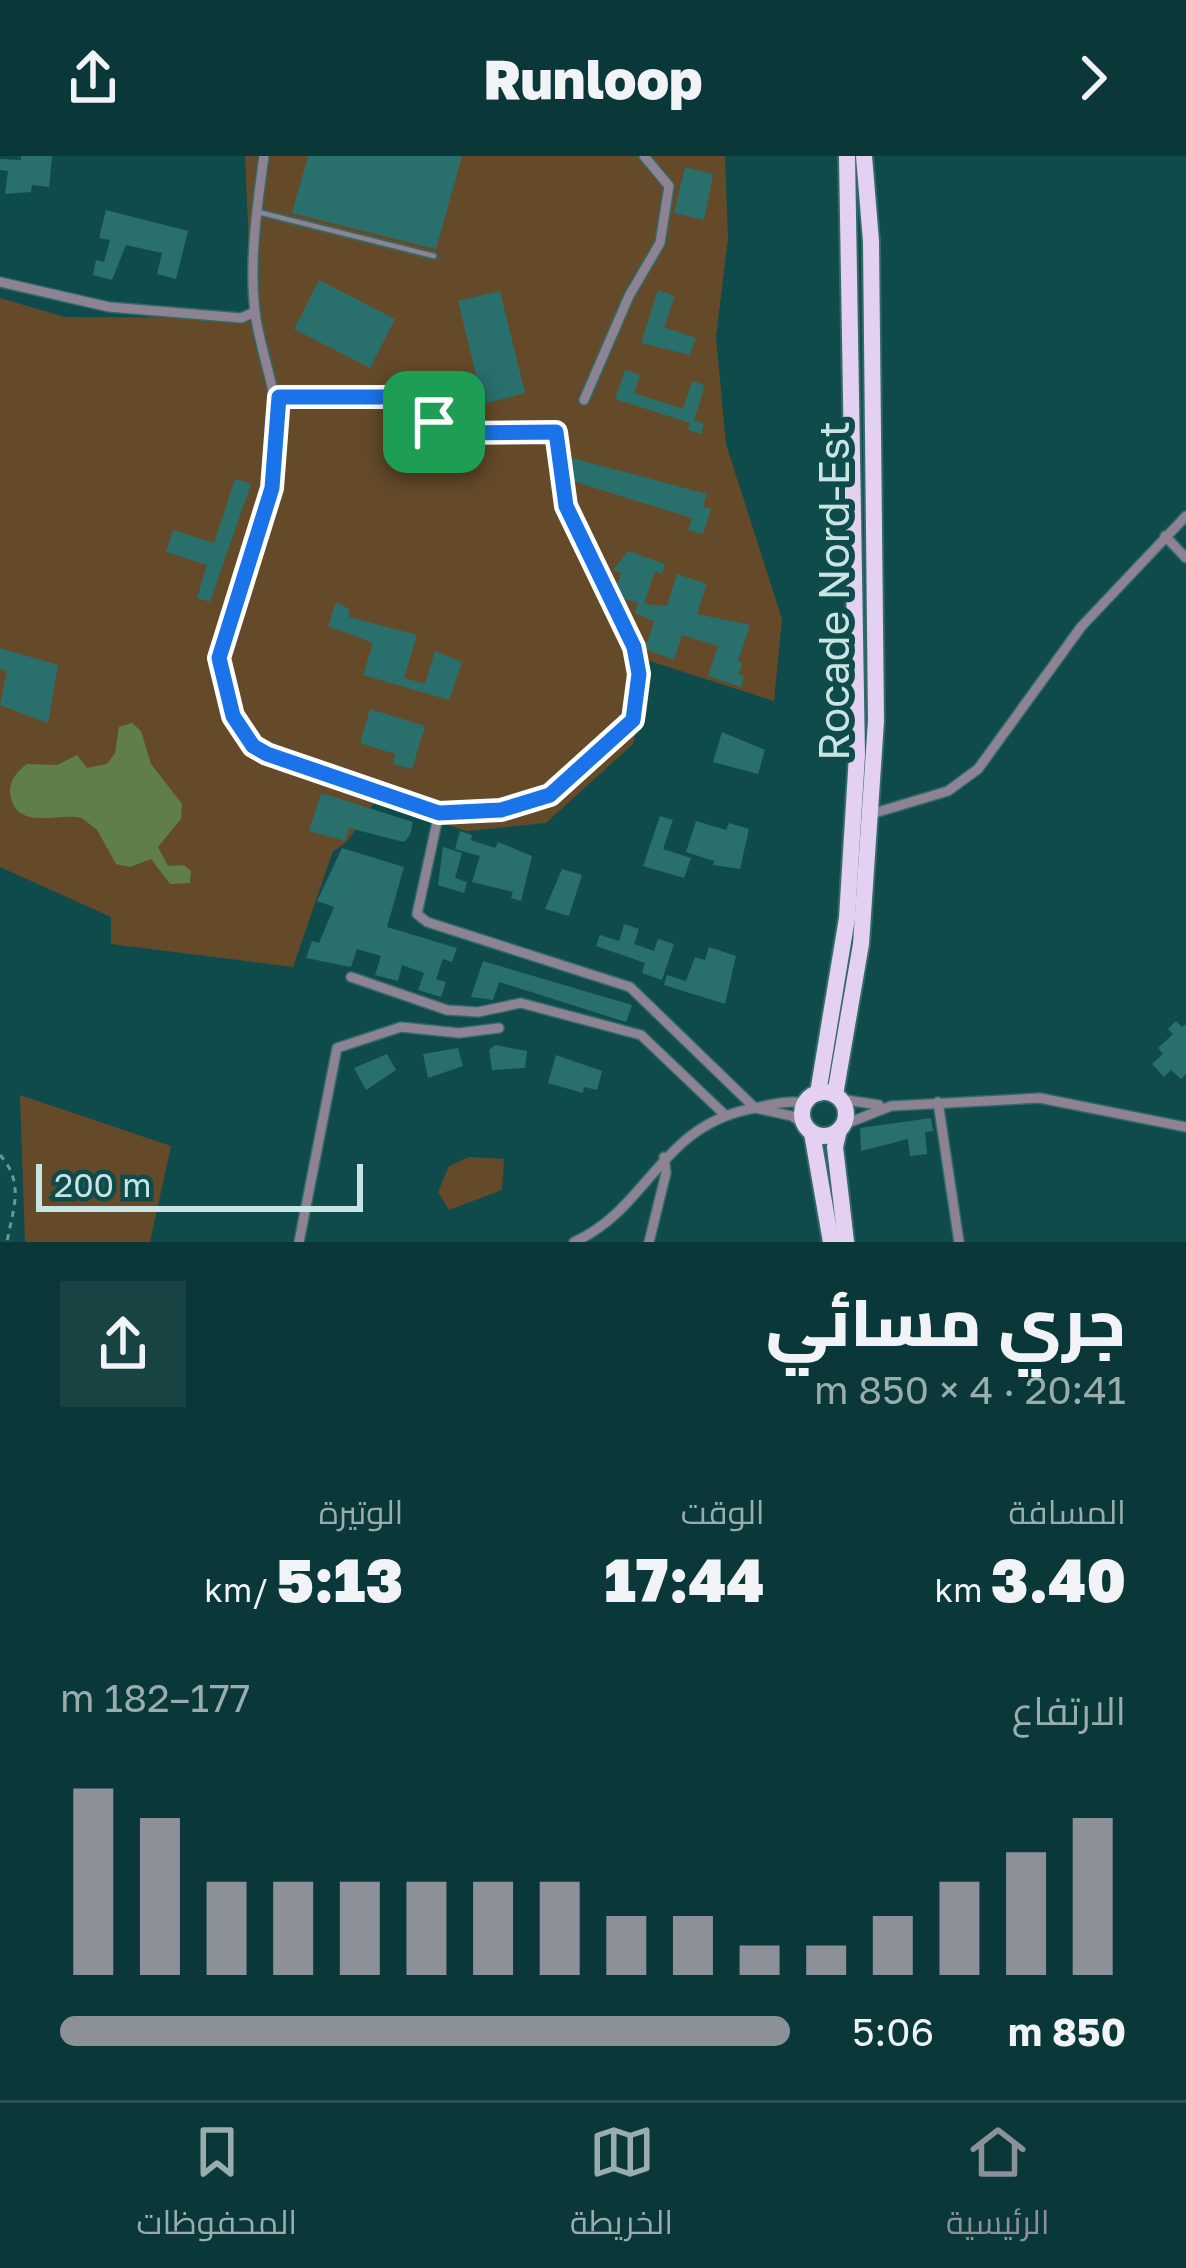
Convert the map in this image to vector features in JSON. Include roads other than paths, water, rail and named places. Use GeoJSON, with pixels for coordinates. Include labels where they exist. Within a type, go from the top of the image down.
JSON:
{"type":"FeatureCollection","features":[{"type":"Feature","properties":{"kind":"highway","name":"Rocade Nord-Est"},"geometry":{"type":"LineString","coordinates":[[824,1097],[847,918],[857,755],[847,156]]}},
{"type":"Feature","properties":{"kind":"highway","name":"Rocade Nord-Est"},"geometry":{"type":"LineString","coordinates":[[824,1097],[861,944],[866,815],[877,721],[871,241],[864,156]]}},
{"type":"Feature","properties":{"kind":"highway"},"geometry":{"type":"LineString","coordinates":[[831,1242],[808,1129],[824,1097],[845,1108],[835,1147],[846,1242]]}},
{"type":"Feature","properties":{"kind":"highway"},"geometry":{"type":"LineString","coordinates":[[808,1129],[829,1135],[841,1127]]}},
{"type":"Feature","properties":{"kind":"street"},"geometry":{"type":"LineString","coordinates":[[264,156],[255,312],[279,397],[272,488],[219,658],[233,716],[253,746],[267,754],[439,813],[501,810],[550,795],[633,720],[639,674],[634,647],[566,506],[559,439],[548,429],[473,436],[452,433],[434,422],[417,397],[279,397]]}},
{"type":"Feature","properties":{"kind":"street"},"geometry":{"type":"LineString","coordinates":[[584,400],[664,230],[669,185],[644,156]]}},
{"type":"Feature","properties":{"kind":"street"},"geometry":{"type":"LineString","coordinates":[[0,282],[109,307],[241,318],[255,312]]}},
{"type":"Feature","properties":{"kind":"street"},"geometry":{"type":"LineString","coordinates":[[866,815],[931,799],[978,769],[1081,627],[1186,516]]}},
{"type":"Feature","properties":{"kind":"street"},"geometry":{"type":"LineString","coordinates":[[1176,526],[1186,537]]}},
{"type":"Feature","properties":{"kind":"street"},"geometry":{"type":"LineString","coordinates":[[1165,536],[1186,558]]}},
{"type":"Feature","properties":{"kind":"street"},"geometry":{"type":"LineString","coordinates":[[439,813],[417,914],[427,922],[630,987],[755,1108],[792,1115],[808,1129]]}},
{"type":"Feature","properties":{"kind":"street"},"geometry":{"type":"LineString","coordinates":[[351,977],[447,1010],[478,1012],[521,1003],[641,1035],[724,1114]]}},
{"type":"Feature","properties":{"kind":"street"},"geometry":{"type":"LineString","coordinates":[[299,1242],[337,1048],[400,1027],[459,1033],[499,1028]]}},
{"type":"Feature","properties":{"kind":"street"},"geometry":{"type":"LineString","coordinates":[[574,1242],[604,1226],[664,1157],[696,1129],[724,1114],[774,1101],[824,1097],[891,1106],[1060,1099],[1186,1127]]}},
{"type":"Feature","properties":{"kind":"street"},"geometry":{"type":"LineString","coordinates":[[938,1102],[959,1242]]}},
{"type":"Feature","properties":{"kind":"street"},"geometry":{"type":"LineString","coordinates":[[841,1127],[891,1106]]}},
{"type":"Feature","properties":{"kind":"street"},"geometry":{"type":"LineString","coordinates":[[649,1242],[666,1173],[664,1157]]}},
{"type":"Feature","properties":{"kind":"lane"},"geometry":{"type":"LineString","coordinates":[[259,212],[434,256]]}}]}
